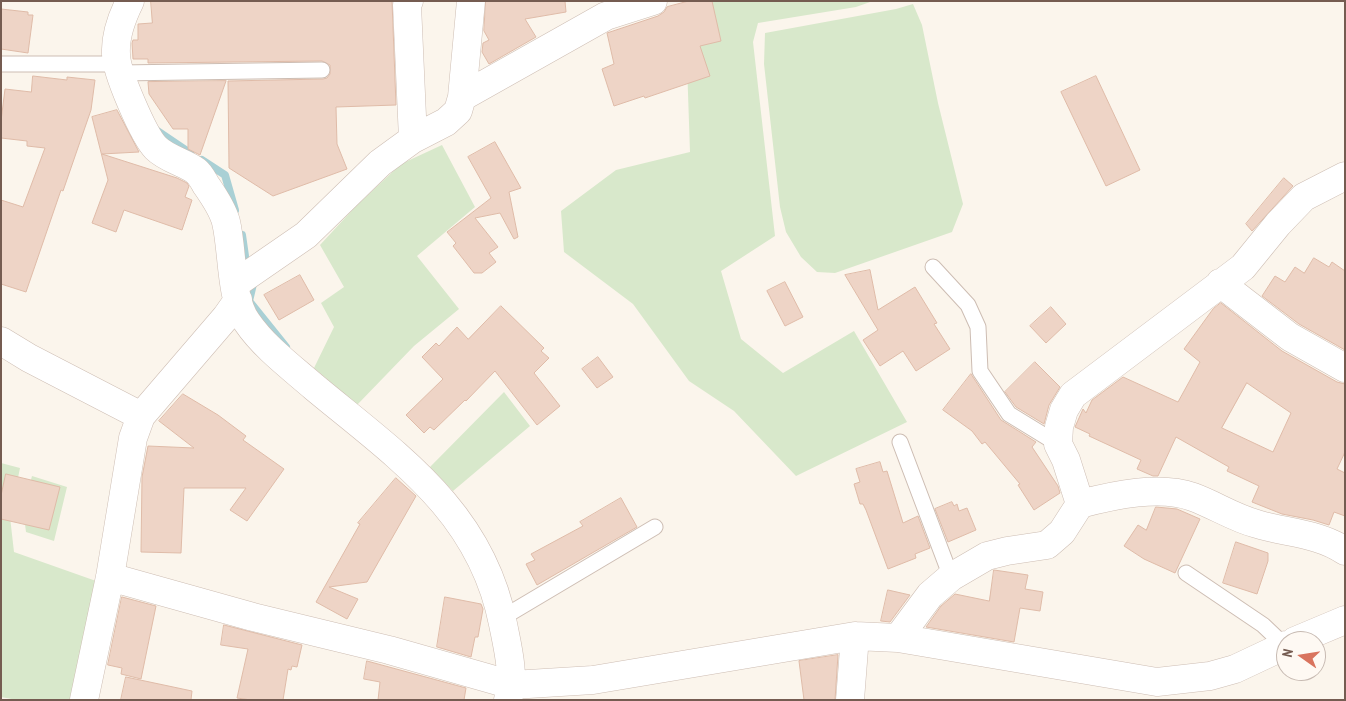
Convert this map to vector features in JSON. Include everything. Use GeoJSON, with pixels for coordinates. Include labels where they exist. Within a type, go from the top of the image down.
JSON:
{"type":"FeatureCollection","features":[{"type":"Feature","properties":{"kind":"street"},"geometry":{"type":"LineString","coordinates":[[130,1],[122,16],[118,34],[116,54],[119,69],[134,110],[155,147],[172,159],[198,172],[226,221],[236,292],[246,322],[275,354],[430,486],[455,515],[485,564],[495,590],[508,647],[510,693]]}},
{"type":"Feature","properties":{"kind":"street"},"geometry":{"type":"LineString","coordinates":[[409,1],[407,5],[413,139]]}},
{"type":"Feature","properties":{"kind":"street"},"geometry":{"type":"LineString","coordinates":[[84,700],[110,577],[132,438],[141,416],[226,317],[236,292],[306,235],[380,163],[413,139],[446,122],[458,111],[462,97],[471,1]]}},
{"type":"Feature","properties":{"kind":"street"},"geometry":{"type":"LineString","coordinates":[[462,97],[606,16],[653,1]]}},
{"type":"Feature","properties":{"kind":"street"},"geometry":{"type":"LineString","coordinates":[[1080,504],[1066,460],[1058,444],[1059,427],[1064,410],[1073,395],[1243,267],[1278,224],[1304,197],[1345,176]]}},
{"type":"Feature","properties":{"kind":"street"},"geometry":{"type":"LineString","coordinates":[[1220,283],[1290,337],[1345,368]]}},
{"type":"Feature","properties":{"kind":"street"},"geometry":{"type":"LineString","coordinates":[[1,341],[29,358],[141,416]]}},
{"type":"Feature","properties":{"kind":"street"},"geometry":{"type":"LineString","coordinates":[[898,638],[930,595],[951,577],[987,556],[1047,545],[1062,532],[1080,504],[1154,491],[1179,492],[1240,519],[1258,525],[1317,538],[1344,548]]}},
{"type":"Feature","properties":{"kind":"street"},"geometry":{"type":"LineString","coordinates":[[110,577],[253,617],[389,650],[510,693],[855,636],[898,638],[1158,691],[1235,669],[1276,650]]}},
{"type":"Feature","properties":{"kind":"street"},"geometry":{"type":"LineString","coordinates":[[1319,631],[1345,620]]}},
{"type":"Feature","properties":{"kind":"street"},"geometry":{"type":"LineString","coordinates":[[850,700],[855,636]]}},
{"type":"Feature","properties":{"kind":"lane"},"geometry":{"type":"LineString","coordinates":[[1,64],[119,69],[322,70]]}},
{"type":"Feature","properties":{"kind":"lane"},"geometry":{"type":"LineString","coordinates":[[933,266],[968,305],[978,328],[980,371],[1009,414],[1058,444]]}},
{"type":"Feature","properties":{"kind":"lane"},"geometry":{"type":"LineString","coordinates":[[900,442],[951,577]]}},
{"type":"Feature","properties":{"kind":"lane"},"geometry":{"type":"LineString","coordinates":[[502,618],[655,527]]}},
{"type":"Feature","properties":{"kind":"lane"},"geometry":{"type":"LineString","coordinates":[[1186,573],[1276,635]]}},
{"type":"Feature","properties":{"kind":"green space"},"geometry":{"type":"Polygon","coordinates":[[[694,1],[873,1],[856,7],[758,23],[753,42],[775,236],[721,271],[741,339],[783,373],[854,331],[907,422],[796,476],[734,411],[689,381],[633,304],[564,252],[561,211],[616,170],[690,152],[686,35],[694,1]]]}},
{"type":"Feature","properties":{"kind":"green space"},"geometry":{"type":"Polygon","coordinates":[[[913,4],[922,25],[938,103],[963,204],[952,232],[835,273],[817,272],[801,257],[786,232],[780,207],[764,64],[765,33],[896,9],[913,4]]]}},
{"type":"Feature","properties":{"kind":"green space"},"geometry":{"type":"Polygon","coordinates":[[[442,145],[475,207],[417,256],[459,309],[414,346],[357,405],[314,368],[334,327],[321,303],[344,287],[320,245],[356,206],[401,164],[442,145]]]}},
{"type":"Feature","properties":{"kind":"green space"},"geometry":{"type":"Polygon","coordinates":[[[504,392],[530,426],[453,491],[430,467],[504,392]]]}},
{"type":"Feature","properties":{"kind":"green space"},"geometry":{"type":"Polygon","coordinates":[[[1,463],[20,468],[10,517],[14,552],[96,581],[72,700],[17,700],[1,697],[1,463]]]}},
{"type":"Feature","properties":{"kind":"green space"},"geometry":{"type":"Polygon","coordinates":[[[32,476],[67,487],[54,541],[26,532],[23,509],[32,476]]]}},
{"type":"Feature","properties":{"kind":"building"},"geometry":{"type":"Polygon","coordinates":[[[151,1],[392,1],[396,105],[336,107],[337,144],[347,169],[273,196],[229,168],[228,81],[323,79],[327,78],[330,74],[330,65],[322,61],[148,63],[148,59],[133,59],[132,43],[133,40],[138,40],[138,24],[152,23],[151,1]]]}},
{"type":"Feature","properties":{"kind":"building"},"geometry":{"type":"Polygon","coordinates":[[[486,1],[565,1],[566,12],[525,19],[536,37],[489,64],[482,52],[483,43],[489,40],[484,31],[486,1]]]}},
{"type":"Feature","properties":{"kind":"building"},"geometry":{"type":"Polygon","coordinates":[[[689,1],[712,1],[721,41],[700,46],[710,76],[645,98],[644,96],[614,106],[602,69],[614,64],[607,33],[658,16],[667,7],[689,1]]]}},
{"type":"Feature","properties":{"kind":"building"},"geometry":{"type":"Polygon","coordinates":[[[1,9],[28,12],[28,15],[33,15],[28,53],[1,49],[1,9]]]}},
{"type":"Feature","properties":{"kind":"building"},"geometry":{"type":"Polygon","coordinates":[[[33,76],[67,80],[67,77],[95,80],[91,110],[26,292],[1,284],[1,200],[23,207],[45,148],[27,146],[27,141],[1,138],[1,121],[5,89],[31,92],[33,76]]]}},
{"type":"Feature","properties":{"kind":"building"},"geometry":{"type":"Polygon","coordinates":[[[1096,76],[1140,170],[1106,186],[1061,92],[1096,76]]]}},
{"type":"Feature","properties":{"kind":"building"},"geometry":{"type":"Polygon","coordinates":[[[226,81],[200,155],[188,149],[188,129],[173,129],[149,94],[148,82],[226,81]]]}},
{"type":"Feature","properties":{"kind":"building"},"geometry":{"type":"Polygon","coordinates":[[[117,110],[139,152],[102,154],[177,178],[187,183],[189,186],[185,197],[192,200],[182,230],[124,210],[116,232],[92,223],[108,180],[92,117],[117,110]]]}},
{"type":"Feature","properties":{"kind":"building"},"geometry":{"type":"Polygon","coordinates":[[[495,142],[521,188],[509,192],[518,237],[514,239],[500,213],[475,218],[498,247],[489,253],[496,262],[482,273],[474,273],[453,246],[456,243],[447,232],[491,198],[468,157],[495,142]]]}},
{"type":"Feature","properties":{"kind":"building"},"geometry":{"type":"Polygon","coordinates":[[[1284,178],[1293,186],[1252,231],[1246,224],[1284,178]]]}},
{"type":"Feature","properties":{"kind":"building"},"geometry":{"type":"Polygon","coordinates":[[[1314,258],[1329,267],[1332,262],[1345,271],[1345,350],[1299,324],[1262,296],[1275,276],[1285,282],[1295,267],[1304,273],[1314,258]]]}},
{"type":"Feature","properties":{"kind":"building"},"geometry":{"type":"Polygon","coordinates":[[[870,270],[878,310],[915,287],[937,323],[934,324],[950,349],[916,371],[903,351],[880,366],[863,340],[878,330],[845,275],[870,270]]]}},
{"type":"Feature","properties":{"kind":"building"},"geometry":{"type":"Polygon","coordinates":[[[300,275],[314,300],[279,320],[264,295],[300,275]]]}},
{"type":"Feature","properties":{"kind":"building"},"geometry":{"type":"Polygon","coordinates":[[[785,282],[803,317],[785,326],[767,291],[785,282]]]}},
{"type":"Feature","properties":{"kind":"building"},"geometry":{"type":"Polygon","coordinates":[[[1221,303],[1282,351],[1337,382],[1345,384],[1345,452],[1337,469],[1345,473],[1345,516],[1334,512],[1329,525],[1282,514],[1252,502],[1259,486],[1227,471],[1229,467],[1176,437],[1158,476],[1153,476],[1137,469],[1141,460],[1089,436],[1090,434],[1075,427],[1083,409],[1086,413],[1092,400],[1123,377],[1178,402],[1200,362],[1184,349],[1213,309],[1221,303]],[[1247,383],[1222,428],[1273,452],[1291,413],[1247,383]]]}},
{"type":"Feature","properties":{"kind":"building"},"geometry":{"type":"Polygon","coordinates":[[[501,306],[544,348],[541,351],[549,358],[534,373],[560,406],[537,425],[495,371],[434,430],[430,427],[424,433],[406,415],[443,379],[422,357],[436,343],[439,346],[457,327],[468,339],[501,306]]]}},
{"type":"Feature","properties":{"kind":"building"},"geometry":{"type":"Polygon","coordinates":[[[1051,307],[1066,324],[1046,343],[1030,326],[1051,307]]]}},
{"type":"Feature","properties":{"kind":"building"},"geometry":{"type":"Polygon","coordinates":[[[598,357],[613,377],[597,388],[582,369],[598,357]]]}},
{"type":"Feature","properties":{"kind":"building"},"geometry":{"type":"Polygon","coordinates":[[[1035,362],[1060,387],[1049,405],[1044,424],[1016,407],[1005,392],[1035,362]]]}},
{"type":"Feature","properties":{"kind":"building"},"geometry":{"type":"Polygon","coordinates":[[[971,374],[1001,420],[1036,442],[1032,447],[1058,486],[1060,493],[1034,510],[1018,485],[1020,484],[985,442],[982,444],[972,431],[943,410],[971,374]]]}},
{"type":"Feature","properties":{"kind":"building"},"geometry":{"type":"Polygon","coordinates":[[[183,394],[218,415],[246,436],[243,440],[284,469],[247,521],[230,510],[246,488],[184,488],[181,553],[141,552],[142,477],[148,446],[194,448],[159,421],[183,394]]]}},
{"type":"Feature","properties":{"kind":"building"},"geometry":{"type":"Polygon","coordinates":[[[880,462],[883,472],[887,471],[903,523],[918,516],[930,548],[915,554],[916,558],[888,569],[866,510],[863,504],[860,504],[854,484],[860,482],[856,469],[880,462]]]}},
{"type":"Feature","properties":{"kind":"building"},"geometry":{"type":"Polygon","coordinates":[[[6,474],[60,487],[49,530],[1,519],[1,496],[6,474]]]}},
{"type":"Feature","properties":{"kind":"building"},"geometry":{"type":"Polygon","coordinates":[[[396,478],[416,496],[367,582],[329,587],[358,599],[347,619],[316,602],[360,524],[358,523],[396,478]]]}},
{"type":"Feature","properties":{"kind":"building"},"geometry":{"type":"Polygon","coordinates":[[[621,498],[637,527],[537,585],[526,564],[535,560],[531,554],[583,526],[580,522],[621,498]]]}},
{"type":"Feature","properties":{"kind":"building"},"geometry":{"type":"Polygon","coordinates":[[[952,502],[954,506],[957,504],[959,511],[967,508],[976,530],[948,542],[935,509],[952,502]]]}},
{"type":"Feature","properties":{"kind":"building"},"geometry":{"type":"Polygon","coordinates":[[[1156,507],[1177,509],[1200,519],[1175,573],[1144,559],[1124,546],[1138,525],[1146,530],[1156,507]]]}},
{"type":"Feature","properties":{"kind":"building"},"geometry":{"type":"Polygon","coordinates":[[[1236,542],[1268,553],[1268,561],[1257,594],[1223,583],[1236,542]]]}},
{"type":"Feature","properties":{"kind":"building"},"geometry":{"type":"Polygon","coordinates":[[[994,570],[1028,575],[1025,589],[1043,592],[1040,611],[1020,608],[1014,642],[926,627],[941,606],[955,594],[989,601],[994,570]]]}},
{"type":"Feature","properties":{"kind":"building"},"geometry":{"type":"Polygon","coordinates":[[[888,590],[910,595],[890,622],[881,621],[888,590]]]}},
{"type":"Feature","properties":{"kind":"building"},"geometry":{"type":"Polygon","coordinates":[[[122,597],[156,606],[141,679],[121,674],[122,668],[108,665],[122,597]]]}},
{"type":"Feature","properties":{"kind":"building"},"geometry":{"type":"Polygon","coordinates":[[[445,597],[481,604],[483,609],[478,637],[475,637],[471,657],[437,647],[445,597]]]}},
{"type":"Feature","properties":{"kind":"building"},"geometry":{"type":"Polygon","coordinates":[[[224,625],[302,645],[297,667],[292,666],[291,670],[288,669],[283,700],[237,698],[248,649],[221,645],[224,625]]]}},
{"type":"Feature","properties":{"kind":"building"},"geometry":{"type":"Polygon","coordinates":[[[838,655],[835,700],[804,700],[799,661],[838,655]]]}},
{"type":"Feature","properties":{"kind":"building"},"geometry":{"type":"Polygon","coordinates":[[[367,661],[466,688],[464,700],[378,700],[380,682],[364,679],[367,661]]]}},
{"type":"Feature","properties":{"kind":"building"},"geometry":{"type":"Polygon","coordinates":[[[126,677],[192,691],[191,700],[121,700],[126,677]]]}},
{"type":"Feature","properties":{"kind":"waterway"},"geometry":{"type":"LineString","coordinates":[[156,130],[190,153]]}},
{"type":"Feature","properties":{"kind":"waterway"},"geometry":{"type":"LineString","coordinates":[[202,160],[225,175],[235,210]]}},
{"type":"Feature","properties":{"kind":"waterway"},"geometry":{"type":"LineString","coordinates":[[242,235],[245,256]]}},
{"type":"Feature","properties":{"kind":"waterway"},"geometry":{"type":"LineString","coordinates":[[253,284],[249,301],[286,347]]}}]}
